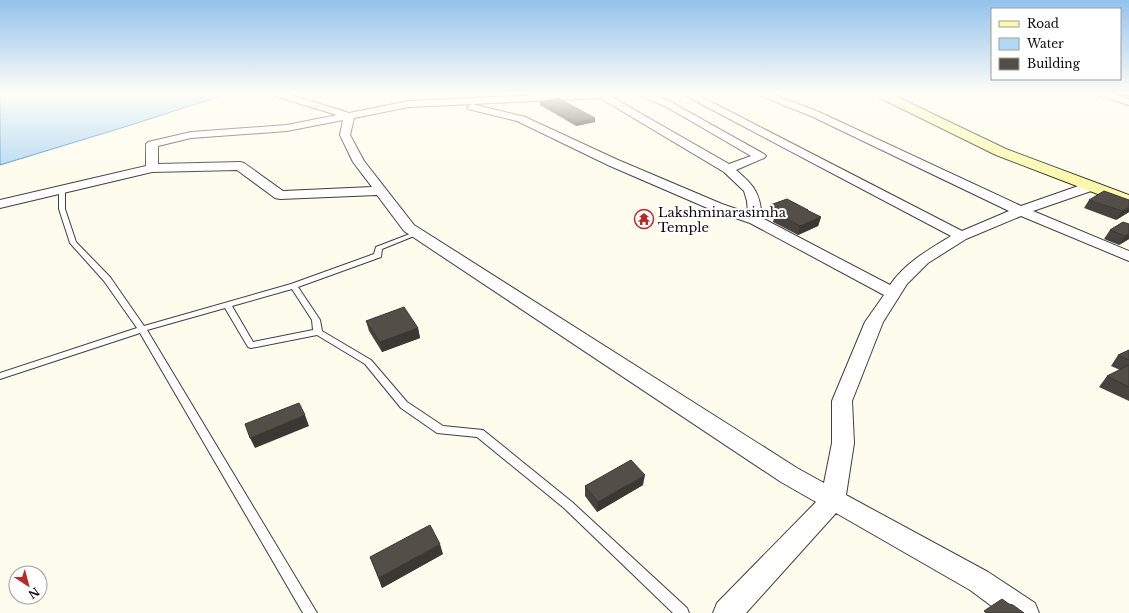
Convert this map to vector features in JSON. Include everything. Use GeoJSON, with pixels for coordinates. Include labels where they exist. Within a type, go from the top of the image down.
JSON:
{"type":"FeatureCollection","features":[{"type":"Feature","properties":{"kind":"main road"},"geometry":{"type":"LineString","coordinates":[[941,123],[1001,152],[1089,187],[1129,201]]}},
{"type":"Feature","properties":{"kind":"street"},"geometry":{"type":"LineString","coordinates":[[152,168],[152,144],[191,135],[287,128],[315,123]]}},
{"type":"Feature","properties":{"kind":"street"},"geometry":{"type":"LineString","coordinates":[[347,123],[344,135],[359,162],[410,228],[789,475],[979,581],[1025,613]]}},
{"type":"Feature","properties":{"kind":"street"},"geometry":{"type":"LineString","coordinates":[[529,123],[614,163],[717,206],[755,220],[893,293]]}},
{"type":"Feature","properties":{"kind":"street"},"geometry":{"type":"LineString","coordinates":[[649,123],[728,169],[752,190],[755,220]]}},
{"type":"Feature","properties":{"kind":"street"},"geometry":{"type":"LineString","coordinates":[[701,123],[760,156],[728,169]]}},
{"type":"Feature","properties":{"kind":"street"},"geometry":{"type":"LineString","coordinates":[[745,123],[961,236]]}},
{"type":"Feature","properties":{"kind":"street"},"geometry":{"type":"LineString","coordinates":[[833,123],[1021,211],[1129,256]]}},
{"type":"Feature","properties":{"kind":"street"},"geometry":{"type":"LineString","coordinates":[[0,204],[152,168],[240,166],[280,195],[381,191]]}},
{"type":"Feature","properties":{"kind":"street"},"geometry":{"type":"LineString","coordinates":[[727,613],[833,500],[843,443],[842,401],[874,322],[901,281],[923,260],[961,236],[1042,202],[1089,187]]}},
{"type":"Feature","properties":{"kind":"lane"},"geometry":{"type":"LineString","coordinates":[[62,189],[62,209],[74,243],[106,279],[142,329],[310,613]]}},
{"type":"Feature","properties":{"kind":"lane"},"geometry":{"type":"LineString","coordinates":[[0,376],[142,329],[294,286],[378,255],[378,248],[417,233]]}},
{"type":"Feature","properties":{"kind":"lane"},"geometry":{"type":"LineString","coordinates":[[294,286],[316,320],[318,332]]}},
{"type":"Feature","properties":{"kind":"lane"},"geometry":{"type":"LineString","coordinates":[[228,305],[251,345],[318,332],[368,362],[404,406],[441,430],[479,432],[568,505],[682,613]]}},
{"type":"Feature","properties":{"kind":"water"},"geometry":{"type":"Polygon","coordinates":[[[0,123],[138,123],[134,124],[0,165],[0,123]]]}},
{"type":"Feature","properties":{"kind":"building"},"geometry":{"type":"Polygon","coordinates":[[[1104,191],[1129,200],[1129,207],[1122,211],[1089,200],[1104,191]]]}},
{"type":"Feature","properties":{"kind":"building"},"geometry":{"type":"Polygon","coordinates":[[[787,199],[821,217],[800,226],[775,213],[781,211],[770,205],[787,199]]]}},
{"type":"Feature","properties":{"kind":"building"},"geometry":{"type":"Polygon","coordinates":[[[1123,222],[1129,224],[1129,234],[1125,236],[1110,230],[1123,222]]]}},
{"type":"Feature","properties":{"kind":"building"},"geometry":{"type":"Polygon","coordinates":[[[404,307],[418,328],[380,342],[366,321],[404,307]]]}},
{"type":"Feature","properties":{"kind":"building"},"geometry":{"type":"Polygon","coordinates":[[[1129,350],[1129,360],[1118,355],[1129,350]]]}},
{"type":"Feature","properties":{"kind":"building"},"geometry":{"type":"Polygon","coordinates":[[[1129,365],[1129,387],[1107,376],[1129,365]]]}},
{"type":"Feature","properties":{"kind":"building"},"geometry":{"type":"Polygon","coordinates":[[[299,403],[305,415],[250,438],[245,424],[299,403]]]}},
{"type":"Feature","properties":{"kind":"building"},"geometry":{"type":"Polygon","coordinates":[[[631,460],[645,475],[598,502],[585,486],[631,460]]]}},
{"type":"Feature","properties":{"kind":"building"},"geometry":{"type":"Polygon","coordinates":[[[430,525],[440,544],[379,578],[370,557],[430,525]]]}},
{"type":"Feature","properties":{"kind":"building"},"geometry":{"type":"Polygon","coordinates":[[[1002,599],[1024,613],[986,613],[984,611],[1002,599]]]}},
{"type":"Feature","properties":{"kind":"place","name":"Lakshminarasimha Temple"},"geometry":{"type":"Point","coordinates":[644,219]}}]}
